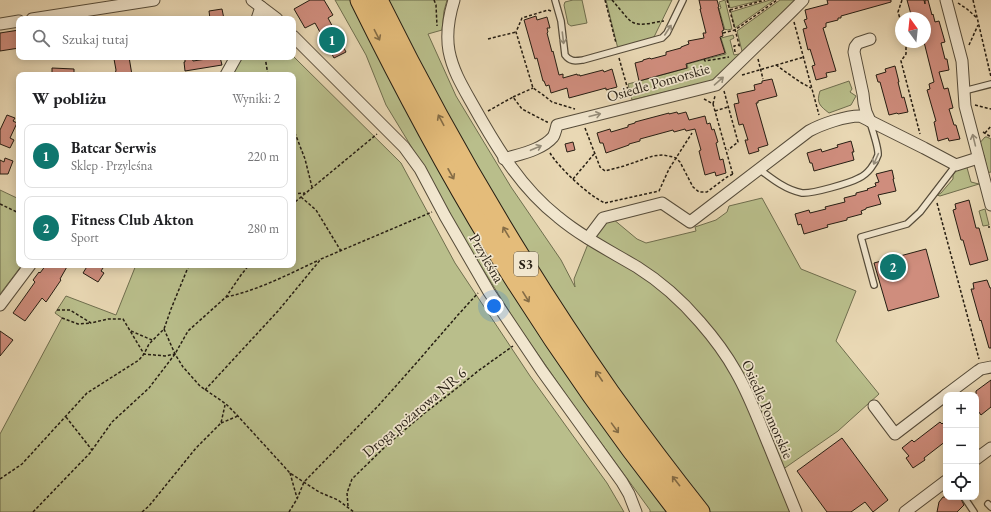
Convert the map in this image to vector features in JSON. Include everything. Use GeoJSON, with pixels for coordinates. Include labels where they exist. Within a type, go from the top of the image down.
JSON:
{"type":"FeatureCollection","features":[{"type":"Feature","properties":{"kind":"highway","name":"S3"},"geometry":{"type":"LineString","coordinates":[[360,0],[429,134],[493,246],[538,316],[596,401],[646,470],[679,512]]}},
{"type":"Feature","properties":{"kind":"highway","name":"S3"},"geometry":{"type":"LineString","coordinates":[[378,0],[401,46],[472,176],[552,306],[610,392],[700,512]]}},
{"type":"Feature","properties":{"kind":"street"},"geometry":{"type":"LineString","coordinates":[[51,16],[154,0]]}},
{"type":"Feature","properties":{"kind":"street","name":"Osiedle Pomorskie"},"geometry":{"type":"LineString","coordinates":[[454,0],[448,38],[449,51],[453,65],[464,90],[504,159],[537,198],[557,216],[588,238],[638,268],[681,301],[720,346],[737,373],[750,400],[796,512]]}},
{"type":"Feature","properties":{"kind":"street","name":"Osiedle Pomorskie"},"geometry":{"type":"LineString","coordinates":[[545,144],[554,136],[557,125],[581,115],[716,85],[803,0]]}},
{"type":"Feature","properties":{"kind":"street"},"geometry":{"type":"LineString","coordinates":[[951,1],[962,60],[965,103],[991,205]]}},
{"type":"Feature","properties":{"kind":"street"},"geometry":{"type":"LineString","coordinates":[[256,3],[256,16]]}},
{"type":"Feature","properties":{"kind":"street"},"geometry":{"type":"LineString","coordinates":[[256,3],[273,16]]}},
{"type":"Feature","properties":{"kind":"street"},"geometry":{"type":"LineString","coordinates":[[0,24],[16,21]]}},
{"type":"Feature","properties":{"kind":"street","name":"Przyleśna"},"geometry":{"type":"LineString","coordinates":[[296,39],[404,147],[420,170],[489,292],[542,371],[622,482],[629,494],[636,512]]}},
{"type":"Feature","properties":{"kind":"street"},"geometry":{"type":"LineString","coordinates":[[870,39],[858,42],[854,52],[866,112],[870,121]]}},
{"type":"Feature","properties":{"kind":"street"},"geometry":{"type":"LineString","coordinates":[[228,72],[234,60]]}},
{"type":"Feature","properties":{"kind":"street"},"geometry":{"type":"LineString","coordinates":[[588,238],[603,218],[662,203],[690,222],[809,130],[853,116],[860,116],[956,165],[978,158]]}},
{"type":"Feature","properties":{"kind":"street"},"geometry":{"type":"LineString","coordinates":[[504,159],[545,144]]}},
{"type":"Feature","properties":{"kind":"street"},"geometry":{"type":"LineString","coordinates":[[0,305],[28,268]]}},
{"type":"Feature","properties":{"kind":"street"},"geometry":{"type":"LineString","coordinates":[[950,392],[986,368]]}},
{"type":"Feature","properties":{"kind":"street"},"geometry":{"type":"LineString","coordinates":[[874,406],[895,434],[943,397]]}},
{"type":"Feature","properties":{"kind":"street"},"geometry":{"type":"LineString","coordinates":[[979,457],[991,448]]}},
{"type":"Feature","properties":{"kind":"street"},"geometry":{"type":"LineString","coordinates":[[905,512],[943,483]]}},
{"type":"Feature","properties":{"kind":"lane"},"geometry":{"type":"LineString","coordinates":[[555,0],[561,21],[565,55],[568,59],[575,61],[662,38],[667,33],[683,0]]}},
{"type":"Feature","properties":{"kind":"lane"},"geometry":{"type":"LineString","coordinates":[[964,91],[991,84]]}},
{"type":"Feature","properties":{"kind":"lane"},"geometry":{"type":"LineString","coordinates":[[759,169],[772,179],[792,190],[804,193],[818,191],[860,178],[870,170],[878,153],[870,121]]}},
{"type":"Feature","properties":{"kind":"lane"},"geometry":{"type":"LineString","coordinates":[[874,285],[861,237],[907,224],[920,212],[956,165]]}},
{"type":"Feature","properties":{"kind":"lane"},"geometry":{"type":"LineString","coordinates":[[966,500],[974,512]]}},
{"type":"Feature","properties":{"kind":"path"},"geometry":{"type":"LineString","coordinates":[[612,0],[632,22],[647,23],[674,20]]}},
{"type":"Feature","properties":{"kind":"path"},"geometry":{"type":"LineString","coordinates":[[727,0],[740,50]]}},
{"type":"Feature","properties":{"kind":"path"},"geometry":{"type":"LineString","coordinates":[[729,10],[765,0]]}},
{"type":"Feature","properties":{"kind":"path"},"geometry":{"type":"LineString","coordinates":[[723,33],[735,30],[777,0]]}},
{"type":"Feature","properties":{"kind":"path"},"geometry":{"type":"LineString","coordinates":[[898,12],[902,0]]}},
{"type":"Feature","properties":{"kind":"path"},"geometry":{"type":"LineString","coordinates":[[973,0],[991,77]]}},
{"type":"Feature","properties":{"kind":"path"},"geometry":{"type":"LineString","coordinates":[[951,1],[967,9],[977,18]]}},
{"type":"Feature","properties":{"kind":"path"},"geometry":{"type":"LineString","coordinates":[[559,14],[548,10],[522,18],[516,32],[533,88],[552,102],[581,115],[600,167],[605,171],[653,156],[663,155],[676,158],[680,162],[693,187],[699,192],[707,192],[733,174],[713,104],[688,92]]}},
{"type":"Feature","properties":{"kind":"path"},"geometry":{"type":"LineString","coordinates":[[791,12],[822,125]]}},
{"type":"Feature","properties":{"kind":"path"},"geometry":{"type":"LineString","coordinates":[[961,55],[965,53],[979,24]]}},
{"type":"Feature","properties":{"kind":"path"},"geometry":{"type":"LineString","coordinates":[[488,40],[516,32]]}},
{"type":"Feature","properties":{"kind":"path"},"geometry":{"type":"LineString","coordinates":[[704,59],[735,56],[734,46],[739,45]]}},
{"type":"Feature","properties":{"kind":"path"},"geometry":{"type":"LineString","coordinates":[[906,48],[906,54],[901,61],[924,148]]}},
{"type":"Feature","properties":{"kind":"path"},"geometry":{"type":"LineString","coordinates":[[739,76],[804,57]]}},
{"type":"Feature","properties":{"kind":"path"},"geometry":{"type":"LineString","coordinates":[[758,59],[763,79]]}},
{"type":"Feature","properties":{"kind":"path"},"geometry":{"type":"LineString","coordinates":[[266,60],[268,72]]}},
{"type":"Feature","properties":{"kind":"path"},"geometry":{"type":"LineString","coordinates":[[776,65],[812,89]]}},
{"type":"Feature","properties":{"kind":"path"},"geometry":{"type":"LineString","coordinates":[[723,85],[738,142],[727,151]]}},
{"type":"Feature","properties":{"kind":"path"},"geometry":{"type":"LineString","coordinates":[[513,97],[533,88]]}},
{"type":"Feature","properties":{"kind":"path"},"geometry":{"type":"LineString","coordinates":[[965,103],[991,109]]}},
{"type":"Feature","properties":{"kind":"path"},"geometry":{"type":"LineString","coordinates":[[715,111],[728,107]]}},
{"type":"Feature","properties":{"kind":"path"},"geometry":{"type":"LineString","coordinates":[[296,203],[381,130]]}},
{"type":"Feature","properties":{"kind":"path"},"geometry":{"type":"LineString","coordinates":[[545,144],[551,155],[560,166],[591,194],[605,203],[659,191],[669,169],[692,133]]}},
{"type":"Feature","properties":{"kind":"path"},"geometry":{"type":"LineString","coordinates":[[296,136],[305,159],[312,188]]}},
{"type":"Feature","properties":{"kind":"path"},"geometry":{"type":"LineString","coordinates":[[573,178],[595,154]]}},
{"type":"Feature","properties":{"kind":"path"},"geometry":{"type":"LineString","coordinates":[[296,194],[306,193]]}},
{"type":"Feature","properties":{"kind":"path"},"geometry":{"type":"LineString","coordinates":[[934,193],[986,368]]}},
{"type":"Feature","properties":{"kind":"path"},"geometry":{"type":"LineString","coordinates":[[301,197],[316,210],[341,251]]}},
{"type":"Feature","properties":{"kind":"path"},"geometry":{"type":"LineString","coordinates":[[0,204],[16,212]]}},
{"type":"Feature","properties":{"kind":"path"},"geometry":{"type":"LineString","coordinates":[[226,297],[266,284],[441,208]]}},
{"type":"Feature","properties":{"kind":"path"},"geometry":{"type":"LineString","coordinates":[[205,390],[278,311],[321,259]]}},
{"type":"Feature","properties":{"kind":"path"},"geometry":{"type":"LineString","coordinates":[[0,479],[22,464],[87,393],[139,360],[152,340],[164,329],[188,268]]}},
{"type":"Feature","properties":{"kind":"path"},"geometry":{"type":"LineString","coordinates":[[33,512],[92,450],[112,422],[149,388],[175,354],[188,331],[226,297],[247,268]]}},
{"type":"Feature","properties":{"kind":"path"},"geometry":{"type":"LineString","coordinates":[[290,512],[304,482],[379,405],[457,316],[481,291]]}},
{"type":"Feature","properties":{"kind":"path"},"geometry":{"type":"LineString","coordinates":[[57,310],[70,310],[92,323]]}},
{"type":"Feature","properties":{"kind":"path"},"geometry":{"type":"LineString","coordinates":[[62,318],[78,324],[92,323],[108,319],[123,319],[144,354]]}},
{"type":"Feature","properties":{"kind":"path"},"geometry":{"type":"LineString","coordinates":[[164,329],[175,354],[183,367],[205,390],[226,404],[290,473],[319,492],[348,506],[354,512]]}},
{"type":"Feature","properties":{"kind":"path"},"geometry":{"type":"LineString","coordinates":[[131,331],[152,340]]}},
{"type":"Feature","properties":{"kind":"path","name":"Droga pożarowa NR 6"},"geometry":{"type":"LineString","coordinates":[[348,506],[347,493],[352,479],[389,443],[478,371],[522,340]]}},
{"type":"Feature","properties":{"kind":"path"},"geometry":{"type":"LineString","coordinates":[[144,354],[165,356],[175,354]]}},
{"type":"Feature","properties":{"kind":"path"},"geometry":{"type":"LineString","coordinates":[[221,423],[226,404]]}},
{"type":"Feature","properties":{"kind":"path"},"geometry":{"type":"LineString","coordinates":[[142,512],[149,506],[196,448],[221,423],[238,416]]}},
{"type":"Feature","properties":{"kind":"path"},"geometry":{"type":"LineString","coordinates":[[66,417],[92,450]]}},
{"type":"Feature","properties":{"kind":"path"},"geometry":{"type":"LineString","coordinates":[[290,473],[297,499]]}},
{"type":"Feature","properties":{"kind":"green space"},"geometry":{"type":"Polygon","coordinates":[[[335,0],[447,0],[442,30],[428,34],[456,96],[511,187],[561,260],[575,287],[574,279],[590,239],[603,225],[613,219],[637,239],[646,243],[696,231],[695,227],[716,220],[727,212],[729,206],[762,198],[801,269],[856,291],[836,341],[879,394],[838,431],[779,472],[796,512],[650,512],[517,324],[448,213],[417,156],[386,105],[366,55],[335,0]]]}},
{"type":"Feature","properties":{"kind":"green space"},"geometry":{"type":"Polygon","coordinates":[[[582,0],[587,23],[571,26],[568,24],[564,5],[565,2],[582,0]]]}},
{"type":"Feature","properties":{"kind":"green space"},"geometry":{"type":"Polygon","coordinates":[[[606,0],[672,0],[654,37],[618,49],[606,0]]]}},
{"type":"Feature","properties":{"kind":"green space"},"geometry":{"type":"Polygon","coordinates":[[[725,0],[732,29],[727,30],[725,30],[719,9],[721,8],[719,2],[725,0]]]}},
{"type":"Feature","properties":{"kind":"green space"},"geometry":{"type":"Polygon","coordinates":[[[728,0],[761,0],[730,8],[728,0]]]}},
{"type":"Feature","properties":{"kind":"green space"},"geometry":{"type":"Polygon","coordinates":[[[774,0],[735,28],[731,12],[774,0]]]}},
{"type":"Feature","properties":{"kind":"green space"},"geometry":{"type":"Polygon","coordinates":[[[780,0],[800,0],[743,55],[737,31],[780,0]]]}},
{"type":"Feature","properties":{"kind":"green space"},"geometry":{"type":"Polygon","coordinates":[[[733,35],[734,38],[730,40],[734,55],[739,54],[739,57],[719,79],[632,100],[628,84],[688,68],[687,64],[726,54],[721,38],[733,35]]]}},
{"type":"Feature","properties":{"kind":"green space"},"geometry":{"type":"Polygon","coordinates":[[[296,59],[401,163],[455,263],[530,376],[607,483],[624,512],[0,512],[0,434],[62,318],[55,313],[66,296],[116,315],[135,268],[296,268],[296,72],[233,72],[239,60],[296,59]]]}},
{"type":"Feature","properties":{"kind":"green space"},"geometry":{"type":"Polygon","coordinates":[[[849,81],[852,89],[850,92],[856,96],[851,105],[829,113],[820,104],[818,99],[820,91],[849,81]]]}},
{"type":"Feature","properties":{"kind":"green space"},"geometry":{"type":"Polygon","coordinates":[[[985,137],[991,139],[991,172],[986,173],[987,169],[984,155],[980,153],[978,145],[985,137]]]}},
{"type":"Feature","properties":{"kind":"green space"},"geometry":{"type":"Polygon","coordinates":[[[966,164],[971,182],[979,184],[940,196],[937,195],[941,193],[953,179],[955,172],[966,164]]]}},
{"type":"Feature","properties":{"kind":"green space"},"geometry":{"type":"Polygon","coordinates":[[[0,190],[16,198],[16,268],[20,268],[0,294],[0,190]]]}},
{"type":"Feature","properties":{"kind":"green space"},"geometry":{"type":"Polygon","coordinates":[[[985,209],[989,225],[983,226],[979,211],[985,209]]]}},
{"type":"Feature","properties":{"kind":"building"},"geometry":{"type":"Polygon","coordinates":[[[310,0],[324,0],[333,15],[328,18],[346,52],[334,58],[315,23],[305,28],[294,9],[310,0]]]}},
{"type":"Feature","properties":{"kind":"building"},"geometry":{"type":"Polygon","coordinates":[[[699,0],[717,0],[724,30],[722,31],[723,36],[720,37],[725,53],[686,64],[687,68],[639,81],[635,63],[666,55],[666,52],[689,44],[688,41],[704,38],[703,33],[706,33],[699,0]]]}},
{"type":"Feature","properties":{"kind":"building"},"geometry":{"type":"Polygon","coordinates":[[[827,0],[891,0],[891,2],[841,16],[838,20],[826,23],[826,27],[823,28],[836,71],[826,73],[827,77],[816,80],[812,66],[815,65],[810,49],[808,50],[803,29],[807,28],[804,20],[807,19],[805,10],[828,4],[827,0]]]}},
{"type":"Feature","properties":{"kind":"building"},"geometry":{"type":"Polygon","coordinates":[[[907,0],[924,0],[925,4],[925,0],[928,0],[935,22],[939,21],[945,42],[941,43],[945,59],[947,59],[949,70],[939,72],[944,89],[948,88],[953,108],[949,109],[960,139],[949,141],[948,138],[938,141],[934,122],[936,121],[927,90],[930,89],[929,84],[934,82],[926,48],[931,48],[931,12],[910,12],[907,0]]]}},
{"type":"Feature","properties":{"kind":"building"},"geometry":{"type":"Polygon","coordinates":[[[222,9],[223,16],[210,16],[209,11],[222,9]]]}},
{"type":"Feature","properties":{"kind":"building"},"geometry":{"type":"Polygon","coordinates":[[[536,16],[537,20],[547,17],[550,28],[547,28],[547,33],[559,75],[563,74],[563,78],[577,74],[580,76],[603,70],[604,72],[612,69],[617,87],[606,90],[606,88],[569,98],[567,88],[551,93],[549,85],[546,86],[543,81],[524,20],[536,16]]]}},
{"type":"Feature","properties":{"kind":"building"},"geometry":{"type":"Polygon","coordinates":[[[16,30],[16,48],[0,51],[0,33],[16,30]]]}},
{"type":"Feature","properties":{"kind":"building"},"geometry":{"type":"Polygon","coordinates":[[[114,60],[130,60],[132,72],[116,72],[114,60]]]}},
{"type":"Feature","properties":{"kind":"building"},"geometry":{"type":"Polygon","coordinates":[[[185,60],[221,60],[222,65],[185,71],[185,60]]]}},
{"type":"Feature","properties":{"kind":"building"},"geometry":{"type":"Polygon","coordinates":[[[895,66],[902,98],[904,97],[908,112],[889,115],[880,82],[878,82],[876,75],[886,72],[885,69],[895,66]]]}},
{"type":"Feature","properties":{"kind":"building"},"geometry":{"type":"Polygon","coordinates":[[[52,68],[74,69],[74,72],[52,72],[52,68]]]}},
{"type":"Feature","properties":{"kind":"building"},"geometry":{"type":"Polygon","coordinates":[[[772,79],[777,96],[758,101],[758,103],[756,103],[768,145],[758,148],[759,151],[749,154],[745,140],[748,140],[743,124],[739,125],[734,104],[739,103],[737,94],[755,90],[754,85],[762,83],[762,81],[772,79]]]}},
{"type":"Feature","properties":{"kind":"building"},"geometry":{"type":"Polygon","coordinates":[[[677,112],[678,114],[686,112],[689,120],[705,116],[707,124],[710,123],[712,130],[714,129],[718,142],[716,143],[720,160],[723,159],[726,173],[716,176],[715,172],[705,175],[699,151],[701,150],[695,129],[686,131],[685,129],[674,132],[673,130],[640,139],[640,141],[606,153],[603,143],[600,143],[597,133],[610,129],[611,132],[628,127],[628,125],[635,122],[677,112]]]}},
{"type":"Feature","properties":{"kind":"building"},"geometry":{"type":"Polygon","coordinates":[[[7,115],[15,118],[13,121],[16,122],[16,125],[10,138],[14,140],[10,148],[0,144],[0,130],[7,115]]]}},
{"type":"Feature","properties":{"kind":"building"},"geometry":{"type":"Polygon","coordinates":[[[851,141],[854,152],[852,152],[854,160],[814,171],[807,153],[821,149],[822,152],[838,147],[837,145],[851,141]]]}},
{"type":"Feature","properties":{"kind":"building"},"geometry":{"type":"Polygon","coordinates":[[[573,142],[575,150],[567,152],[565,144],[573,142]]]}},
{"type":"Feature","properties":{"kind":"building"},"geometry":{"type":"Polygon","coordinates":[[[5,158],[13,161],[8,174],[0,174],[0,160],[4,162],[5,158]]]}},
{"type":"Feature","properties":{"kind":"building"},"geometry":{"type":"Polygon","coordinates":[[[892,170],[896,191],[878,195],[881,204],[866,208],[861,211],[862,214],[847,218],[847,220],[827,225],[828,227],[804,234],[801,224],[798,225],[795,214],[809,210],[810,213],[826,209],[825,207],[845,202],[844,198],[856,195],[856,193],[876,186],[875,183],[879,182],[876,174],[892,170]]]}},
{"type":"Feature","properties":{"kind":"building"},"geometry":{"type":"Polygon","coordinates":[[[969,200],[976,228],[979,228],[988,260],[970,265],[963,240],[961,240],[953,210],[956,209],[955,204],[969,200]]]}},
{"type":"Feature","properties":{"kind":"building"},"geometry":{"type":"Polygon","coordinates":[[[926,249],[939,297],[888,311],[874,263],[926,249]]]}},
{"type":"Feature","properties":{"kind":"building"},"geometry":{"type":"Polygon","coordinates":[[[44,268],[66,268],[60,279],[61,280],[46,302],[42,298],[25,321],[13,313],[35,282],[33,280],[39,272],[40,273],[44,268]]]}},
{"type":"Feature","properties":{"kind":"building"},"geometry":{"type":"Polygon","coordinates":[[[86,268],[103,268],[101,271],[104,273],[98,282],[83,273],[86,268]]]}},
{"type":"Feature","properties":{"kind":"building"},"geometry":{"type":"Polygon","coordinates":[[[987,280],[991,288],[991,348],[989,348],[971,289],[974,289],[973,283],[987,280]]]}},
{"type":"Feature","properties":{"kind":"building"},"geometry":{"type":"Polygon","coordinates":[[[0,331],[13,340],[0,356],[0,331]]]}},
{"type":"Feature","properties":{"kind":"building"},"geometry":{"type":"Polygon","coordinates":[[[991,380],[991,407],[981,415],[979,412],[979,392],[976,391],[991,380]]]}},
{"type":"Feature","properties":{"kind":"building"},"geometry":{"type":"Polygon","coordinates":[[[940,422],[942,424],[943,423],[943,443],[924,458],[925,460],[913,468],[906,458],[909,456],[902,448],[912,440],[914,442],[940,422]]]}},
{"type":"Feature","properties":{"kind":"building"},"geometry":{"type":"Polygon","coordinates":[[[842,438],[888,500],[873,512],[865,502],[851,512],[827,512],[797,471],[842,438]]]}},
{"type":"Feature","properties":{"kind":"building"},"geometry":{"type":"Polygon","coordinates":[[[943,497],[943,500],[962,500],[964,505],[957,512],[937,512],[939,502],[943,497]]]}},
{"type":"Feature","properties":{"kind":"place","name":"Batcar Serwis"},"geometry":{"type":"Point","coordinates":[332,40]}},
{"type":"Feature","properties":{"kind":"place","name":"Fitness Club Akton"},"geometry":{"type":"Point","coordinates":[893,267]}}]}
